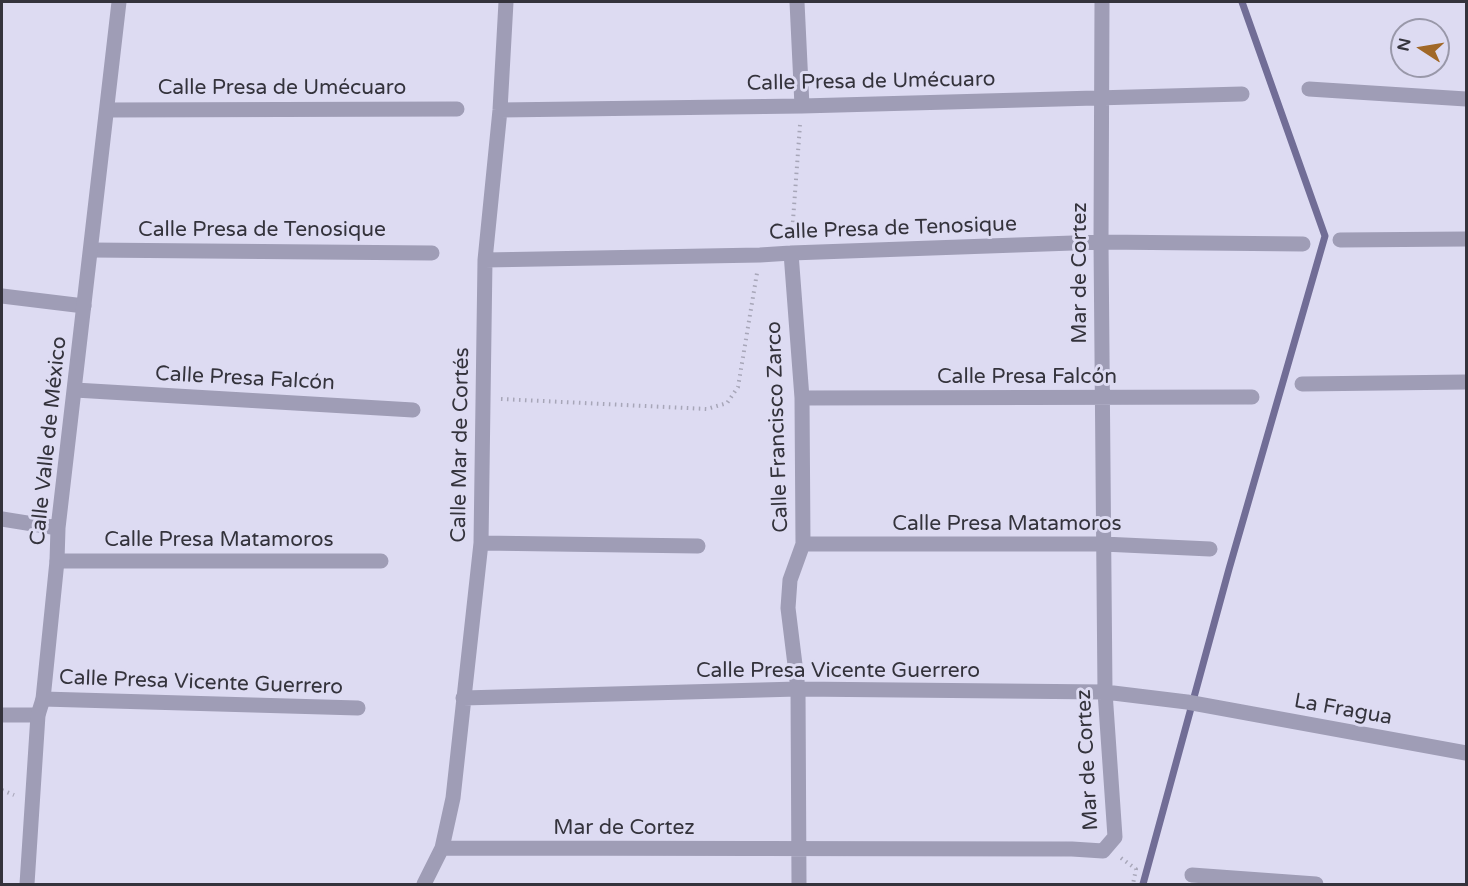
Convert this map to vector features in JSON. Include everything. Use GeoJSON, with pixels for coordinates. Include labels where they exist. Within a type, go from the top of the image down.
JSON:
{"type":"FeatureCollection","features":[{"type":"Feature","properties":{"kind":"street","name":"Calle Valle de México"},"geometry":{"type":"LineString","coordinates":[[27,885],[38,715],[43,699],[57,561],[58,528],[119,2]]}},
{"type":"Feature","properties":{"kind":"street","name":"Calle Mar de Cortés"},"geometry":{"type":"LineString","coordinates":[[424,885],[442,848],[453,798],[481,543],[484,260],[501,110],[506,2]]}},
{"type":"Feature","properties":{"kind":"street"},"geometry":{"type":"LineString","coordinates":[[797,2],[802,106]]}},
{"type":"Feature","properties":{"kind":"street","name":"Mar de Cortez"},"geometry":{"type":"LineString","coordinates":[[442,848],[1072,849],[1103,851],[1115,837],[1105,692],[1101,242],[1102,2]]}},
{"type":"Feature","properties":{"kind":"street"},"geometry":{"type":"LineString","coordinates":[[1309,89],[1467,99]]}},
{"type":"Feature","properties":{"kind":"street","name":"Calle Presa de Umécuaro"},"geometry":{"type":"LineString","coordinates":[[501,110],[802,106],[1242,94]]}},
{"type":"Feature","properties":{"kind":"street","name":"Calle Presa de Umécuaro"},"geometry":{"type":"LineString","coordinates":[[106,110],[457,109]]}},
{"type":"Feature","properties":{"kind":"street"},"geometry":{"type":"LineString","coordinates":[[1340,240],[1467,239]]}},
{"type":"Feature","properties":{"kind":"street","name":"Calle Presa de Tenosique"},"geometry":{"type":"LineString","coordinates":[[484,260],[760,255],[1101,242],[1303,244]]}},
{"type":"Feature","properties":{"kind":"street","name":"Calle Presa de Tenosique"},"geometry":{"type":"LineString","coordinates":[[91,250],[432,253]]}},
{"type":"Feature","properties":{"kind":"street","name":"Calle Francisco Zarco"},"geometry":{"type":"LineString","coordinates":[[791,253],[802,398],[803,544],[789,580],[788,608],[798,689],[799,885]]}},
{"type":"Feature","properties":{"kind":"street"},"geometry":{"type":"LineString","coordinates":[[2,296],[84,306]]}},
{"type":"Feature","properties":{"kind":"street"},"geometry":{"type":"LineString","coordinates":[[1302,384],[1467,382]]}},
{"type":"Feature","properties":{"kind":"street","name":"Calle Presa Falcón"},"geometry":{"type":"LineString","coordinates":[[75,390],[413,410]]}},
{"type":"Feature","properties":{"kind":"street","name":"Calle Presa Falcón"},"geometry":{"type":"LineString","coordinates":[[802,398],[1252,397]]}},
{"type":"Feature","properties":{"kind":"street"},"geometry":{"type":"LineString","coordinates":[[2,519],[58,528]]}},
{"type":"Feature","properties":{"kind":"street"},"geometry":{"type":"LineString","coordinates":[[481,543],[698,546]]}},
{"type":"Feature","properties":{"kind":"street","name":"Calle Presa Matamoros"},"geometry":{"type":"LineString","coordinates":[[803,544],[1103,544],[1210,549]]}},
{"type":"Feature","properties":{"kind":"street","name":"Calle Presa Matamoros"},"geometry":{"type":"LineString","coordinates":[[57,561],[381,561]]}},
{"type":"Feature","properties":{"kind":"street","name":"Calle Presa Vicente Guerrero"},"geometry":{"type":"LineString","coordinates":[[463,698],[798,689],[1105,692],[1187,702],[1213,708]]}},
{"type":"Feature","properties":{"kind":"street","name":"Calle Presa Vicente Guerrero"},"geometry":{"type":"LineString","coordinates":[[43,699],[358,708]]}},
{"type":"Feature","properties":{"kind":"street","name":"La Fragua"},"geometry":{"type":"LineString","coordinates":[[1213,708],[1467,753]]}},
{"type":"Feature","properties":{"kind":"street"},"geometry":{"type":"LineString","coordinates":[[2,715],[38,715]]}},
{"type":"Feature","properties":{"kind":"street"},"geometry":{"type":"LineString","coordinates":[[1192,875],[1316,885]]}},
{"type":"Feature","properties":{"kind":"path"},"geometry":{"type":"LineString","coordinates":[[791,253],[802,106]]}},
{"type":"Feature","properties":{"kind":"path"},"geometry":{"type":"LineString","coordinates":[[483,399],[707,409],[727,403],[738,387],[760,255]]}},
{"type":"Feature","properties":{"kind":"path"},"geometry":{"type":"LineString","coordinates":[[1103,851],[1125,859],[1136,869],[1133,885]]}},
{"type":"Feature","properties":{"kind":"waterway"},"geometry":{"type":"LineString","coordinates":[[1143,884],[1229,569],[1325,236],[1242,2]]}}]}
